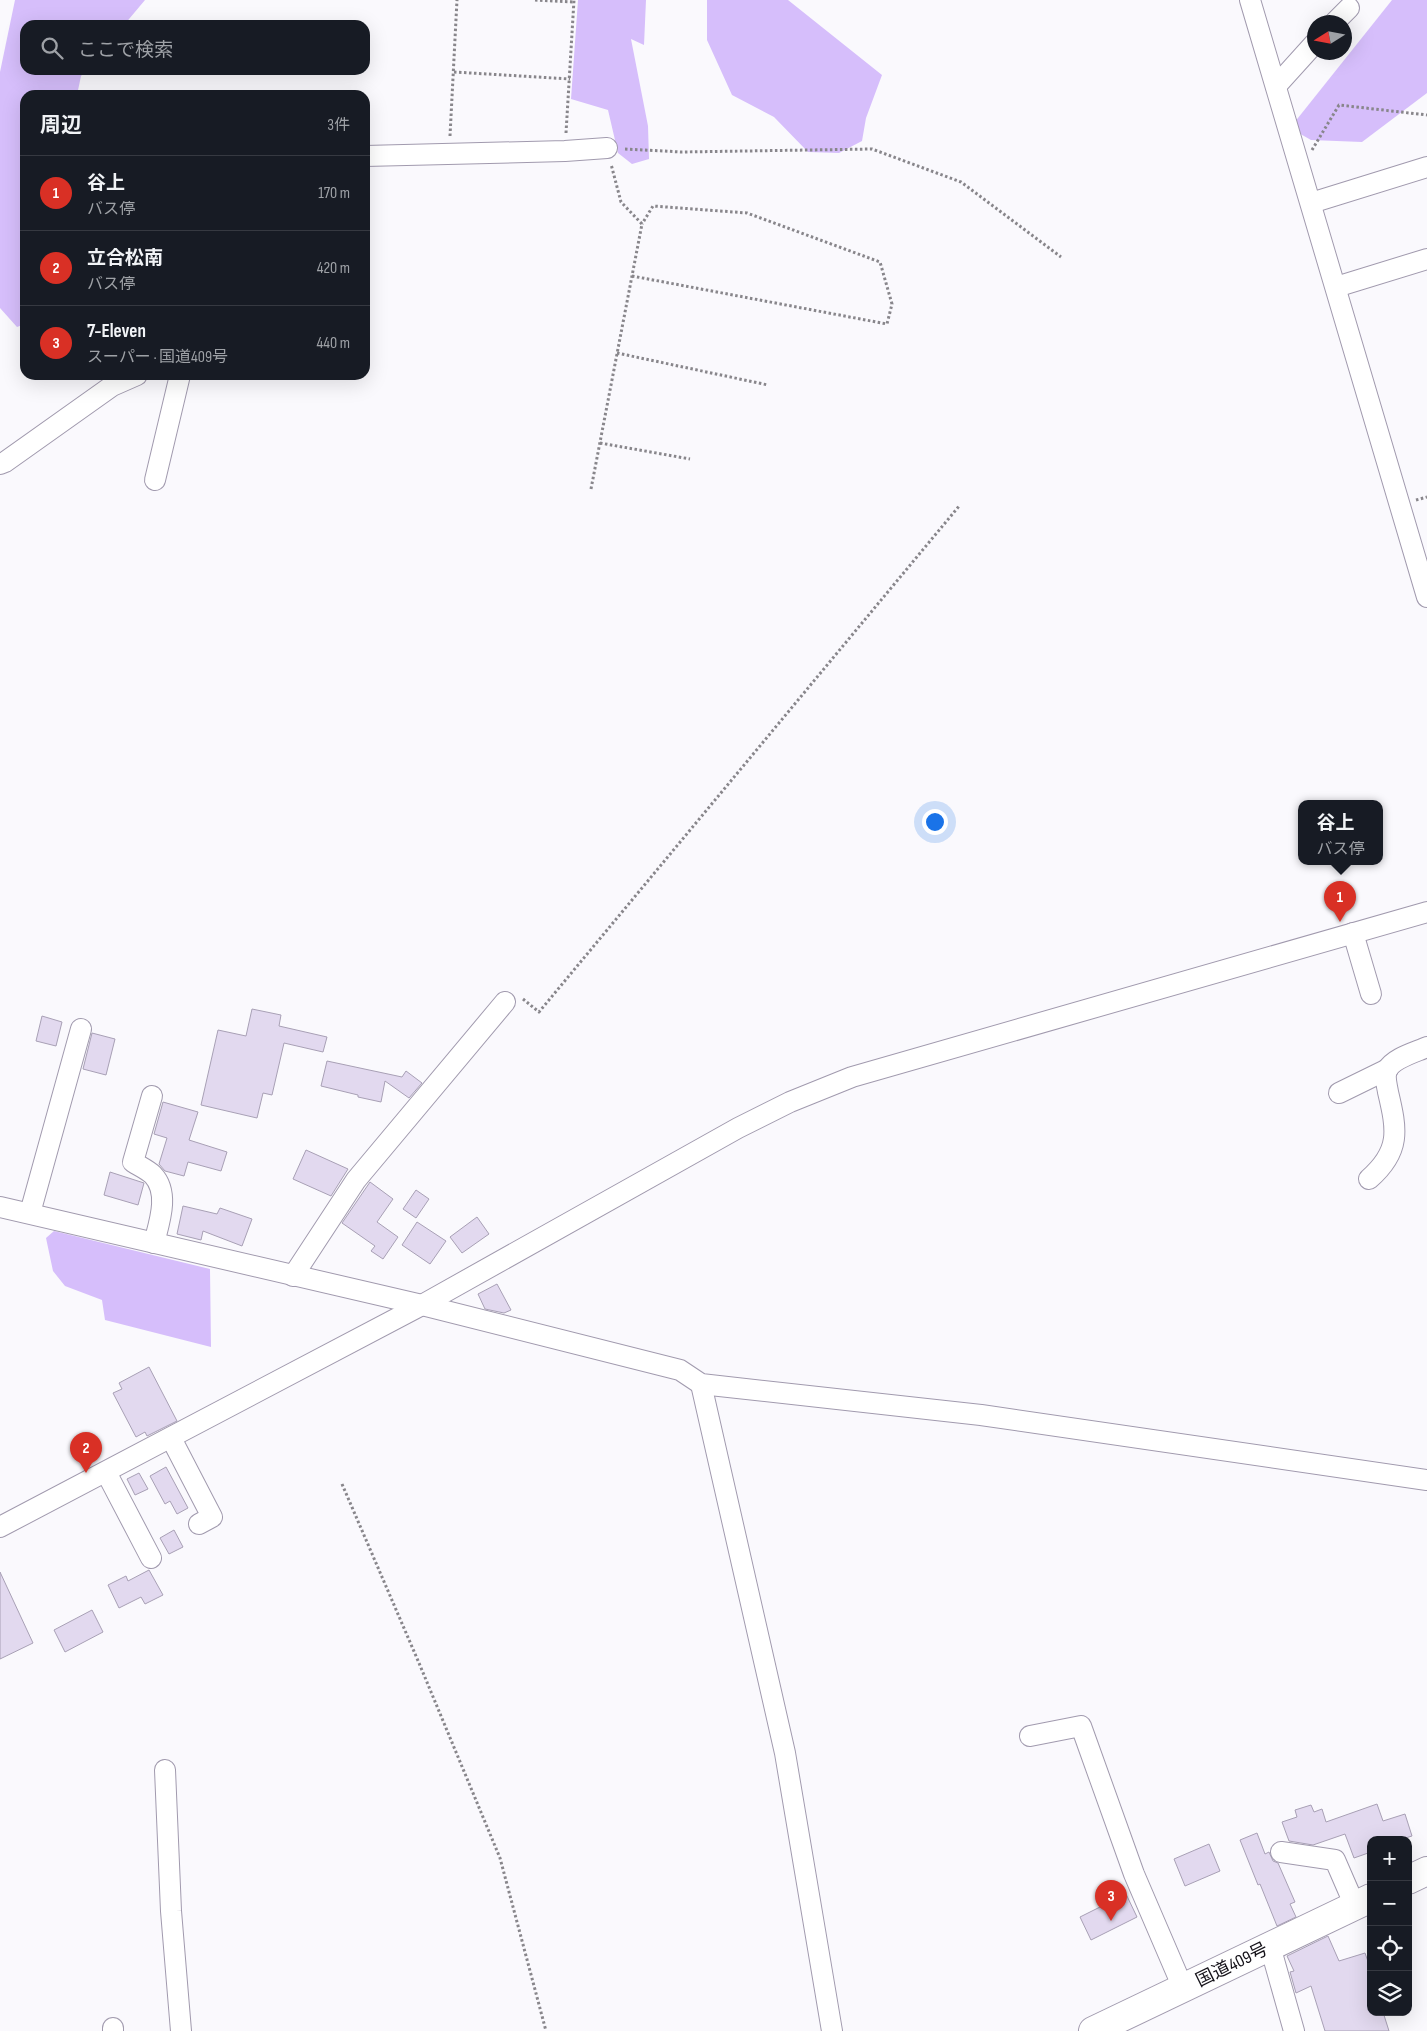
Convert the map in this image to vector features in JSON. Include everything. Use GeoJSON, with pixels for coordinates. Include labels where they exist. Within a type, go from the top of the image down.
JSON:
{"type":"FeatureCollection","features":[{"type":"Feature","properties":{"kind":"highway"},"geometry":{"type":"LineString","coordinates":[[1412,1878],[1427,1871]]}},
{"type":"Feature","properties":{"kind":"highway","name":"国道409号"},"geometry":{"type":"LineString","coordinates":[[1093,2031],[1363,1902]]}},
{"type":"Feature","properties":{"kind":"street"},"geometry":{"type":"LineString","coordinates":[[1250,0],[1427,597]]}},
{"type":"Feature","properties":{"kind":"street"},"geometry":{"type":"LineString","coordinates":[[1342,15],[1349,8]]}},
{"type":"Feature","properties":{"kind":"street"},"geometry":{"type":"LineString","coordinates":[[1276,86],[1307,52]]}},
{"type":"Feature","properties":{"kind":"street"},"geometry":{"type":"LineString","coordinates":[[370,156],[565,151],[607,148]]}},
{"type":"Feature","properties":{"kind":"street"},"geometry":{"type":"LineString","coordinates":[[1311,203],[1427,167]]}},
{"type":"Feature","properties":{"kind":"street"},"geometry":{"type":"LineString","coordinates":[[1336,287],[1427,259]]}},
{"type":"Feature","properties":{"kind":"street"},"geometry":{"type":"LineString","coordinates":[[0,464],[6,462],[112,386],[126,380]]}},
{"type":"Feature","properties":{"kind":"street"},"geometry":{"type":"LineString","coordinates":[[155,480],[179,380]]}},
{"type":"Feature","properties":{"kind":"street"},"geometry":{"type":"LineString","coordinates":[[0,1527],[422,1305],[738,1128],[790,1102],[852,1077],[1427,912]]}},
{"type":"Feature","properties":{"kind":"street"},"geometry":{"type":"LineString","coordinates":[[1353,933],[1371,994]]}},
{"type":"Feature","properties":{"kind":"street"},"geometry":{"type":"LineString","coordinates":[[293,1276],[356,1180],[505,1002]]}},
{"type":"Feature","properties":{"kind":"street"},"geometry":{"type":"LineString","coordinates":[[30,1214],[81,1029]]}},
{"type":"Feature","properties":{"kind":"street"},"geometry":{"type":"LineString","coordinates":[[1339,1093],[1427,1047]]}},
{"type":"Feature","properties":{"kind":"street"},"geometry":{"type":"LineString","coordinates":[[1369,1179],[1381,1169],[1390,1155],[1396,1137],[1385,1078],[1388,1069]]}},
{"type":"Feature","properties":{"kind":"street"},"geometry":{"type":"LineString","coordinates":[[152,1096],[133,1162],[154,1175],[160,1191],[162,1207],[154,1243]]}},
{"type":"Feature","properties":{"kind":"street"},"geometry":{"type":"LineString","coordinates":[[0,1207],[422,1305],[680,1370],[701,1384],[981,1415],[1427,1480]]}},
{"type":"Feature","properties":{"kind":"street"},"geometry":{"type":"LineString","coordinates":[[701,1384],[785,1753],[832,2031]]}},
{"type":"Feature","properties":{"kind":"street"},"geometry":{"type":"LineString","coordinates":[[171,1438],[212,1516],[199,1524]]}},
{"type":"Feature","properties":{"kind":"street"},"geometry":{"type":"LineString","coordinates":[[106,1472],[151,1558]]}},
{"type":"Feature","properties":{"kind":"street"},"geometry":{"type":"LineString","coordinates":[[1030,1736],[1081,1726],[1134,1874],[1183,1988]]}},
{"type":"Feature","properties":{"kind":"street"},"geometry":{"type":"LineString","coordinates":[[165,1770],[171,1911],[181,2031]]}},
{"type":"Feature","properties":{"kind":"street"},"geometry":{"type":"LineString","coordinates":[[1281,1852],[1335,1860],[1363,1902]]}},
{"type":"Feature","properties":{"kind":"street"},"geometry":{"type":"LineString","coordinates":[[1270,1946],[1294,2031]]}},
{"type":"Feature","properties":{"kind":"path"},"geometry":{"type":"LineString","coordinates":[[449,154],[457,0]]}},
{"type":"Feature","properties":{"kind":"path"},"geometry":{"type":"LineString","coordinates":[[535,0],[574,1],[565,151]]}},
{"type":"Feature","properties":{"kind":"path"},"geometry":{"type":"LineString","coordinates":[[454,72],[570,78]]}},
{"type":"Feature","properties":{"kind":"path"},"geometry":{"type":"LineString","coordinates":[[1301,170],[1338,105],[1427,115]]}},
{"type":"Feature","properties":{"kind":"path"},"geometry":{"type":"LineString","coordinates":[[642,224],[621,202],[607,148],[682,152],[872,149],[961,182],[1061,257]]}},
{"type":"Feature","properties":{"kind":"path"},"geometry":{"type":"LineString","coordinates":[[591,489],[642,224],[653,206],[746,213],[880,262],[892,304],[887,324],[632,276]]}},
{"type":"Feature","properties":{"kind":"path"},"geometry":{"type":"LineString","coordinates":[[617,352],[768,385]]}},
{"type":"Feature","properties":{"kind":"path"},"geometry":{"type":"LineString","coordinates":[[600,443],[690,459]]}},
{"type":"Feature","properties":{"kind":"path"},"geometry":{"type":"LineString","coordinates":[[505,1002],[522,999],[539,1012],[960,505]]}},
{"type":"Feature","properties":{"kind":"path"},"geometry":{"type":"LineString","coordinates":[[342,1484],[420,1663],[500,1858],[546,2031]]}},
{"type":"Feature","properties":{"kind":"shaded area"},"geometry":{"type":"Polygon","coordinates":[[[15,0],[145,0],[128,20],[20,20],[20,75],[82,75],[78,90],[20,90],[20,326],[17,327],[0,308],[0,72],[15,0]]]}},
{"type":"Feature","properties":{"kind":"shaded area"},"geometry":{"type":"Polygon","coordinates":[[[578,0],[646,0],[644,45],[631,39],[648,126],[649,159],[632,164],[618,153],[608,110],[571,99],[578,0]]]}},
{"type":"Feature","properties":{"kind":"shaded area"},"geometry":{"type":"Polygon","coordinates":[[[707,0],[788,0],[882,75],[866,118],[862,141],[839,153],[808,152],[774,117],[732,95],[707,40],[707,0]]]}},
{"type":"Feature","properties":{"kind":"shaded area"},"geometry":{"type":"Polygon","coordinates":[[[1392,0],[1427,0],[1427,93],[1362,142],[1311,140],[1290,128],[1344,60],[1352,60],[1352,50],[1392,0]]]}},
{"type":"Feature","properties":{"kind":"shaded area"},"geometry":{"type":"Polygon","coordinates":[[[54,1231],[210,1269],[211,1347],[105,1320],[102,1300],[65,1286],[53,1271],[46,1238],[54,1231]]]}},
{"type":"Feature","properties":{"kind":"building"},"geometry":{"type":"Polygon","coordinates":[[[252,1009],[281,1015],[279,1026],[327,1037],[323,1052],[284,1043],[272,1095],[263,1093],[257,1118],[201,1105],[218,1030],[246,1036],[252,1009]]]}},
{"type":"Feature","properties":{"kind":"building"},"geometry":{"type":"Polygon","coordinates":[[[42,1016],[62,1022],[56,1046],[36,1041],[42,1016]]]}},
{"type":"Feature","properties":{"kind":"building"},"geometry":{"type":"Polygon","coordinates":[[[92,1033],[115,1039],[106,1075],[83,1069],[92,1033]]]}},
{"type":"Feature","properties":{"kind":"building"},"geometry":{"type":"Polygon","coordinates":[[[327,1061],[402,1077],[406,1071],[422,1083],[409,1098],[385,1081],[381,1102],[358,1097],[358,1095],[321,1086],[327,1061]]]}},
{"type":"Feature","properties":{"kind":"building"},"geometry":{"type":"Polygon","coordinates":[[[163,1102],[198,1112],[189,1140],[227,1152],[221,1171],[188,1162],[184,1176],[165,1171],[159,1164],[167,1138],[154,1134],[163,1102]]]}},
{"type":"Feature","properties":{"kind":"building"},"geometry":{"type":"Polygon","coordinates":[[[306,1150],[348,1169],[331,1196],[293,1179],[306,1150]]]}},
{"type":"Feature","properties":{"kind":"building"},"geometry":{"type":"Polygon","coordinates":[[[110,1172],[144,1183],[138,1205],[104,1195],[110,1172]]]}},
{"type":"Feature","properties":{"kind":"building"},"geometry":{"type":"Polygon","coordinates":[[[370,1182],[393,1199],[377,1222],[398,1237],[383,1259],[371,1251],[375,1246],[342,1223],[370,1182]]]}},
{"type":"Feature","properties":{"kind":"building"},"geometry":{"type":"Polygon","coordinates":[[[416,1190],[429,1199],[416,1218],[403,1209],[416,1190]]]}},
{"type":"Feature","properties":{"kind":"building"},"geometry":{"type":"Polygon","coordinates":[[[183,1206],[217,1214],[220,1208],[252,1219],[242,1246],[203,1231],[201,1240],[177,1234],[183,1206]]]}},
{"type":"Feature","properties":{"kind":"building"},"geometry":{"type":"Polygon","coordinates":[[[477,1217],[489,1234],[462,1253],[450,1237],[477,1217]]]}},
{"type":"Feature","properties":{"kind":"building"},"geometry":{"type":"Polygon","coordinates":[[[417,1222],[446,1241],[430,1264],[402,1245],[417,1222]]]}},
{"type":"Feature","properties":{"kind":"building"},"geometry":{"type":"Polygon","coordinates":[[[497,1284],[511,1310],[504,1313],[485,1309],[478,1294],[497,1284]]]}},
{"type":"Feature","properties":{"kind":"building"},"geometry":{"type":"Polygon","coordinates":[[[149,1367],[177,1421],[147,1436],[145,1432],[136,1437],[113,1393],[122,1389],[119,1383],[149,1367]]]}},
{"type":"Feature","properties":{"kind":"building"},"geometry":{"type":"Polygon","coordinates":[[[166,1467],[188,1508],[177,1514],[170,1501],[165,1504],[150,1476],[166,1467]]]}},
{"type":"Feature","properties":{"kind":"building"},"geometry":{"type":"Polygon","coordinates":[[[139,1473],[148,1489],[135,1495],[127,1479],[139,1473]]]}},
{"type":"Feature","properties":{"kind":"building"},"geometry":{"type":"Polygon","coordinates":[[[174,1530],[183,1547],[169,1554],[160,1538],[174,1530]]]}},
{"type":"Feature","properties":{"kind":"building"},"geometry":{"type":"Polygon","coordinates":[[[149,1570],[163,1595],[145,1604],[141,1597],[119,1608],[108,1585],[126,1576],[128,1581],[149,1570]]]}},
{"type":"Feature","properties":{"kind":"building"},"geometry":{"type":"Polygon","coordinates":[[[0,1572],[33,1643],[0,1659],[0,1572]]]}},
{"type":"Feature","properties":{"kind":"building"},"geometry":{"type":"Polygon","coordinates":[[[92,1610],[103,1632],[65,1652],[54,1630],[92,1610]]]}},
{"type":"Feature","properties":{"kind":"building"},"geometry":{"type":"Polygon","coordinates":[[[1377,1804],[1383,1821],[1405,1814],[1412,1836],[1367,1836],[1367,1853],[1354,1858],[1345,1834],[1313,1845],[1289,1841],[1282,1822],[1297,1817],[1295,1810],[1311,1805],[1314,1812],[1322,1809],[1326,1822],[1377,1804]]]}},
{"type":"Feature","properties":{"kind":"building"},"geometry":{"type":"Polygon","coordinates":[[[1257,1833],[1265,1854],[1269,1852],[1273,1861],[1278,1863],[1295,1902],[1290,1904],[1296,1917],[1277,1926],[1240,1840],[1257,1833]]]}},
{"type":"Feature","properties":{"kind":"building"},"geometry":{"type":"Polygon","coordinates":[[[1209,1844],[1220,1871],[1185,1886],[1174,1859],[1209,1844]]]}},
{"type":"Feature","properties":{"kind":"building"},"geometry":{"type":"Polygon","coordinates":[[[1126,1894],[1137,1917],[1091,1940],[1080,1917],[1126,1894]]]}},
{"type":"Feature","properties":{"kind":"building"},"geometry":{"type":"Polygon","coordinates":[[[1328,1936],[1339,1961],[1365,1953],[1367,1959],[1367,2016],[1384,2016],[1389,2031],[1325,2031],[1311,1986],[1296,1993],[1290,1972],[1294,1971],[1287,1956],[1328,1936]]]}},
{"type":"Feature","properties":{"kind":"place","name":"谷上"},"geometry":{"type":"Point","coordinates":[1340,922]}},
{"type":"Feature","properties":{"kind":"place","name":"立合松南"},"geometry":{"type":"Point","coordinates":[86,1473]}},
{"type":"Feature","properties":{"kind":"place","name":"7-Eleven"},"geometry":{"type":"Point","coordinates":[1111,1921]}}]}
